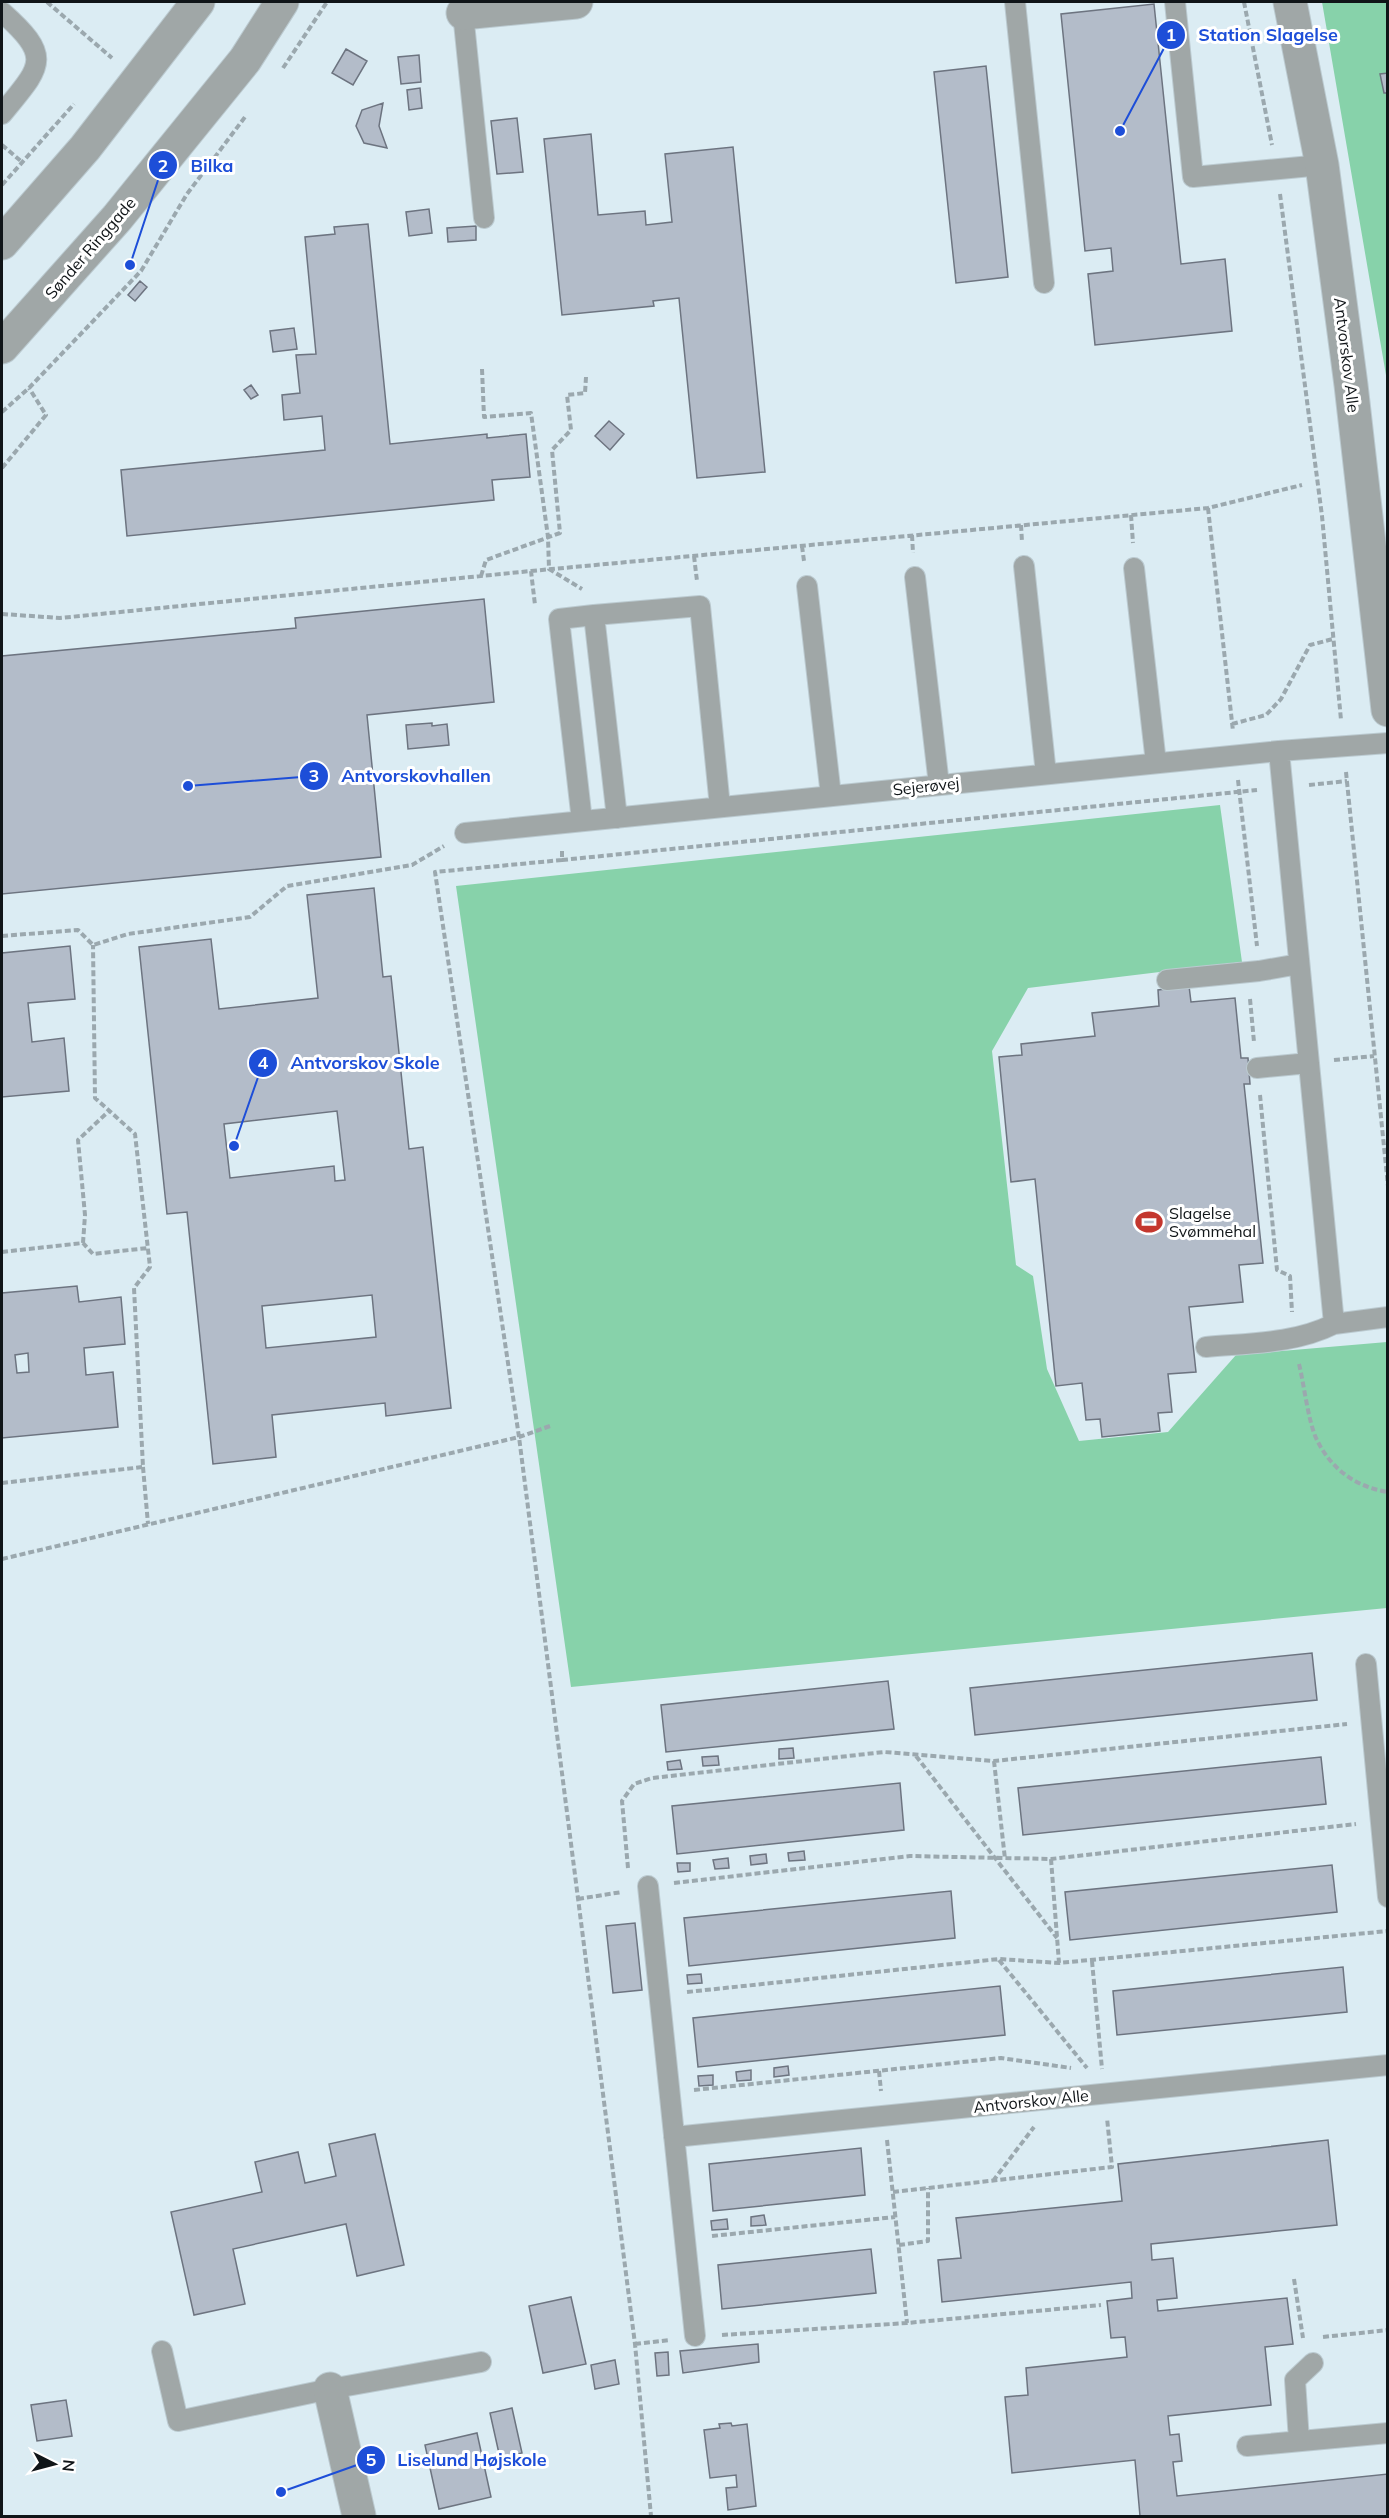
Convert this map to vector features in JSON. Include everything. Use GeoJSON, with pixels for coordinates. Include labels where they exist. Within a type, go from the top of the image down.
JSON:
{"type":"FeatureCollection","features":[{"type":"Feature","properties":{"kind":"street"},"geometry":{"type":"LineString","coordinates":[[2,243],[85,148],[198,2]]}},
{"type":"Feature","properties":{"kind":"street","name":"Sønder Ringgade"},"geometry":{"type":"LineString","coordinates":[[2,347],[132,200],[245,60],[282,2]]}},
{"type":"Feature","properties":{"kind":"street"},"geometry":{"type":"LineString","coordinates":[[463,13],[576,2]]}},
{"type":"Feature","properties":{"kind":"street","name":"Antvorskov Alle"},"geometry":{"type":"LineString","coordinates":[[1290,2],[1322,165],[1351,385],[1388,710]]}},
{"type":"Feature","properties":{"kind":"street"},"geometry":{"type":"LineString","coordinates":[[330,2389],[359,2517]]}},
{"type":"Feature","properties":{"kind":"lane"},"geometry":{"type":"LineString","coordinates":[[1020,2],[1044,284]]}},
{"type":"Feature","properties":{"kind":"lane"},"geometry":{"type":"LineString","coordinates":[[1175,2],[1193,177],[1322,165]]}},
{"type":"Feature","properties":{"kind":"lane"},"geometry":{"type":"LineString","coordinates":[[463,13],[484,218]]}},
{"type":"Feature","properties":{"kind":"lane"},"geometry":{"type":"LineString","coordinates":[[2,114],[31,79],[37,65],[33,43],[5,15]]}},
{"type":"Feature","properties":{"kind":"lane"},"geometry":{"type":"LineString","coordinates":[[1024,566],[1046,774]]}},
{"type":"Feature","properties":{"kind":"lane"},"geometry":{"type":"LineString","coordinates":[[1134,568],[1156,763]]}},
{"type":"Feature","properties":{"kind":"lane"},"geometry":{"type":"LineString","coordinates":[[915,577],[939,785]]}},
{"type":"Feature","properties":{"kind":"lane"},"geometry":{"type":"LineString","coordinates":[[807,586],[831,796]]}},
{"type":"Feature","properties":{"kind":"lane"},"geometry":{"type":"LineString","coordinates":[[582,821],[559,619],[594,615],[700,606],[720,807]]}},
{"type":"Feature","properties":{"kind":"lane"},"geometry":{"type":"LineString","coordinates":[[594,615],[617,818]]}},
{"type":"Feature","properties":{"kind":"lane","name":"Sejerøvej"},"geometry":{"type":"LineString","coordinates":[[465,833],[1236,755],[1388,743]]}},
{"type":"Feature","properties":{"kind":"lane"},"geometry":{"type":"LineString","coordinates":[[1279,751],[1334,1324]]}},
{"type":"Feature","properties":{"kind":"lane"},"geometry":{"type":"LineString","coordinates":[[1167,980],[1259,971],[1299,964]]}},
{"type":"Feature","properties":{"kind":"lane"},"geometry":{"type":"LineString","coordinates":[[1257,1068],[1309,1063]]}},
{"type":"Feature","properties":{"kind":"lane"},"geometry":{"type":"LineString","coordinates":[[1206,1347],[1294,1339],[1313,1334],[1334,1324],[1388,1317]]}},
{"type":"Feature","properties":{"kind":"lane"},"geometry":{"type":"LineString","coordinates":[[1366,1664],[1388,1897]]}},
{"type":"Feature","properties":{"kind":"lane"},"geometry":{"type":"LineString","coordinates":[[648,1886],[695,2336]]}},
{"type":"Feature","properties":{"kind":"lane","name":"Antvorskov Alle"},"geometry":{"type":"LineString","coordinates":[[674,2136],[1388,2065]]}},
{"type":"Feature","properties":{"kind":"lane"},"geometry":{"type":"LineString","coordinates":[[162,2351],[178,2421],[330,2389],[481,2362]]}},
{"type":"Feature","properties":{"kind":"lane"},"geometry":{"type":"LineString","coordinates":[[1299,2441],[1295,2380],[1313,2363]]}},
{"type":"Feature","properties":{"kind":"lane"},"geometry":{"type":"LineString","coordinates":[[1247,2446],[1388,2433]]}},
{"type":"Feature","properties":{"kind":"path"},"geometry":{"type":"LineString","coordinates":[[47,2],[113,58]]}},
{"type":"Feature","properties":{"kind":"path"},"geometry":{"type":"LineString","coordinates":[[281,71],[327,2]]}},
{"type":"Feature","properties":{"kind":"path"},"geometry":{"type":"LineString","coordinates":[[1244,2],[1277,169],[1322,516],[1388,1186]]}},
{"type":"Feature","properties":{"kind":"path"},"geometry":{"type":"LineString","coordinates":[[107,66],[119,49]]}},
{"type":"Feature","properties":{"kind":"path"},"geometry":{"type":"LineString","coordinates":[[2,185],[76,100]]}},
{"type":"Feature","properties":{"kind":"path"},"geometry":{"type":"LineString","coordinates":[[2,412],[29,388],[141,271],[187,194],[252,109]]}},
{"type":"Feature","properties":{"kind":"path"},"geometry":{"type":"LineString","coordinates":[[2,145],[22,162]]}},
{"type":"Feature","properties":{"kind":"path"},"geometry":{"type":"LineString","coordinates":[[482,369],[484,417],[531,413],[548,537],[549,569]]}},
{"type":"Feature","properties":{"kind":"path"},"geometry":{"type":"LineString","coordinates":[[481,576],[486,560],[560,533],[552,450],[571,430],[567,395],[585,393],[586,377]]}},
{"type":"Feature","properties":{"kind":"path"},"geometry":{"type":"LineString","coordinates":[[2,468],[46,415],[29,388]]}},
{"type":"Feature","properties":{"kind":"path"},"geometry":{"type":"LineString","coordinates":[[2,614],[60,618],[549,569],[1208,508],[1302,485]]}},
{"type":"Feature","properties":{"kind":"path"},"geometry":{"type":"LineString","coordinates":[[1208,508],[1259,971],[1248,976],[1276,1270],[1290,1276],[1294,1339],[1315,1437],[1336,1469],[1368,1489],[1388,1492]]}},
{"type":"Feature","properties":{"kind":"path"},"geometry":{"type":"LineString","coordinates":[[531,571],[536,617]]}},
{"type":"Feature","properties":{"kind":"path"},"geometry":{"type":"LineString","coordinates":[[1232,724],[1266,715],[1281,699],[1310,645],[1333,639]]}},
{"type":"Feature","properties":{"kind":"path"},"geometry":{"type":"LineString","coordinates":[[651,2517],[635,2344],[519,1437],[435,872],[1347,781]]}},
{"type":"Feature","properties":{"kind":"path"},"geometry":{"type":"LineString","coordinates":[[559,824],[562,860]]}},
{"type":"Feature","properties":{"kind":"path"},"geometry":{"type":"LineString","coordinates":[[93,945],[128,933],[249,917],[287,885],[412,865],[465,833]]}},
{"type":"Feature","properties":{"kind":"path"},"geometry":{"type":"LineString","coordinates":[[2,936],[78,930],[93,945],[95,1098],[135,1134],[150,1267],[134,1288],[148,1524]]}},
{"type":"Feature","properties":{"kind":"path"},"geometry":{"type":"LineString","coordinates":[[1309,1063],[1374,1056]]}},
{"type":"Feature","properties":{"kind":"path"},"geometry":{"type":"LineString","coordinates":[[109,1111],[78,1140],[85,1215],[83,1243],[93,1254],[148,1248]]}},
{"type":"Feature","properties":{"kind":"path"},"geometry":{"type":"LineString","coordinates":[[2,1252],[83,1243]]}},
{"type":"Feature","properties":{"kind":"path"},"geometry":{"type":"LineString","coordinates":[[2,1559],[519,1437],[550,1426]]}},
{"type":"Feature","properties":{"kind":"path"},"geometry":{"type":"LineString","coordinates":[[2,1483],[143,1467]]}},
{"type":"Feature","properties":{"kind":"path"},"geometry":{"type":"LineString","coordinates":[[648,1886],[630,1884],[622,1801],[634,1784],[652,1778],[884,1752],[994,1761],[1371,1722]]}},
{"type":"Feature","properties":{"kind":"path"},"geometry":{"type":"LineString","coordinates":[[916,1756],[1057,1938]]}},
{"type":"Feature","properties":{"kind":"path"},"geometry":{"type":"LineString","coordinates":[[994,1761],[1005,1859]]}},
{"type":"Feature","properties":{"kind":"path"},"geometry":{"type":"LineString","coordinates":[[578,1899],[608,1896],[648,1886],[910,1856],[1051,1859],[1380,1821]]}},
{"type":"Feature","properties":{"kind":"path"},"geometry":{"type":"LineString","coordinates":[[1051,1859],[1059,1963]]}},
{"type":"Feature","properties":{"kind":"path"},"geometry":{"type":"LineString","coordinates":[[659,1995],[999,1959],[1059,1963],[1092,1961],[1388,1931]]}},
{"type":"Feature","properties":{"kind":"path"},"geometry":{"type":"LineString","coordinates":[[999,1959],[1087,2068]]}},
{"type":"Feature","properties":{"kind":"path"},"geometry":{"type":"LineString","coordinates":[[893,2192],[1112,2167],[1092,1961]]}},
{"type":"Feature","properties":{"kind":"path"},"geometry":{"type":"LineString","coordinates":[[669,2093],[1001,2058],[1087,2068],[1114,2066]]}},
{"type":"Feature","properties":{"kind":"path"},"geometry":{"type":"LineString","coordinates":[[879,2071],[907,2323]]}},
{"type":"Feature","properties":{"kind":"path"},"geometry":{"type":"LineString","coordinates":[[993,2181],[1056,2098]]}},
{"type":"Feature","properties":{"kind":"path"},"geometry":{"type":"LineString","coordinates":[[899,2245],[928,2241],[928,2188]]}},
{"type":"Feature","properties":{"kind":"path"},"geometry":{"type":"LineString","coordinates":[[684,2238],[896,2217]]}},
{"type":"Feature","properties":{"kind":"path"},"geometry":{"type":"LineString","coordinates":[[1294,2279],[1302,2338],[1388,2330]]}},
{"type":"Feature","properties":{"kind":"path"},"geometry":{"type":"LineString","coordinates":[[635,2344],[695,2336],[907,2323],[1101,2305]]}},
{"type":"Feature","properties":{"kind":"green space"},"geometry":{"type":"Polygon","coordinates":[[[1322,2],[1387,2],[1387,381],[1322,2]]]}},
{"type":"Feature","properties":{"kind":"green space"},"geometry":{"type":"Polygon","coordinates":[[[1220,805],[1242,962],[1028,988],[992,1051],[1016,1265],[1033,1276],[1047,1369],[1079,1441],[1168,1432],[1236,1355],[1387,1342],[1387,1608],[571,1687],[456,886],[1220,805]]]}},
{"type":"Feature","properties":{"kind":"building"},"geometry":{"type":"Polygon","coordinates":[[[1154,4],[1181,264],[1225,259],[1232,331],[1095,345],[1088,274],[1113,271],[1111,248],[1085,251],[1061,14],[1154,4]]]}},
{"type":"Feature","properties":{"kind":"building"},"geometry":{"type":"Polygon","coordinates":[[[346,49],[367,61],[353,85],[332,73],[346,49]]]}},
{"type":"Feature","properties":{"kind":"building"},"geometry":{"type":"Polygon","coordinates":[[[419,55],[421,82],[401,84],[398,57],[419,55]]]}},
{"type":"Feature","properties":{"kind":"building"},"geometry":{"type":"Polygon","coordinates":[[[986,66],[1008,277],[956,283],[934,72],[986,66]]]}},
{"type":"Feature","properties":{"kind":"building"},"geometry":{"type":"Polygon","coordinates":[[[1388,73],[1388,93],[1384,93],[1380,74],[1388,73]]]}},
{"type":"Feature","properties":{"kind":"building"},"geometry":{"type":"Polygon","coordinates":[[[420,88],[422,108],[409,110],[407,90],[420,88]]]}},
{"type":"Feature","properties":{"kind":"building"},"geometry":{"type":"Polygon","coordinates":[[[383,103],[379,126],[387,148],[364,143],[356,126],[362,110],[383,103]]]}},
{"type":"Feature","properties":{"kind":"building"},"geometry":{"type":"Polygon","coordinates":[[[517,118],[523,172],[497,174],[491,121],[517,118]]]}},
{"type":"Feature","properties":{"kind":"building"},"geometry":{"type":"Polygon","coordinates":[[[591,134],[598,215],[645,211],[646,225],[672,222],[665,154],[733,147],[765,472],[697,478],[679,298],[653,301],[654,306],[562,315],[544,139],[591,134]]]}},
{"type":"Feature","properties":{"kind":"building"},"geometry":{"type":"Polygon","coordinates":[[[429,209],[432,233],[409,236],[406,212],[429,209]]]}},
{"type":"Feature","properties":{"kind":"building"},"geometry":{"type":"Polygon","coordinates":[[[368,224],[390,444],[487,434],[487,438],[526,434],[530,477],[492,480],[494,500],[127,536],[121,470],[325,450],[322,416],[284,420],[282,395],[300,393],[296,355],[316,354],[305,237],[335,234],[334,227],[368,224]]]}},
{"type":"Feature","properties":{"kind":"building"},"geometry":{"type":"Polygon","coordinates":[[[476,226],[476,240],[448,242],[447,228],[476,226]]]}},
{"type":"Feature","properties":{"kind":"building"},"geometry":{"type":"Polygon","coordinates":[[[140,281],[147,287],[135,301],[128,295],[140,281]]]}},
{"type":"Feature","properties":{"kind":"building"},"geometry":{"type":"Polygon","coordinates":[[[294,328],[297,349],[273,352],[270,331],[294,328]]]}},
{"type":"Feature","properties":{"kind":"building"},"geometry":{"type":"Polygon","coordinates":[[[251,385],[258,395],[251,399],[244,390],[251,385]]]}},
{"type":"Feature","properties":{"kind":"building"},"geometry":{"type":"Polygon","coordinates":[[[609,421],[624,434],[610,450],[595,436],[609,421]]]}},
{"type":"Feature","properties":{"kind":"building"},"geometry":{"type":"Polygon","coordinates":[[[484,599],[494,702],[367,715],[381,857],[2,894],[2,656],[296,628],[295,618],[484,599]]]}},
{"type":"Feature","properties":{"kind":"building"},"geometry":{"type":"Polygon","coordinates":[[[432,723],[432,726],[447,724],[449,745],[408,749],[406,725],[432,723]]]}},
{"type":"Feature","properties":{"kind":"building"},"geometry":{"type":"Polygon","coordinates":[[[374,888],[383,977],[391,976],[409,1149],[423,1147],[451,1408],[386,1416],[385,1403],[272,1415],[276,1457],[213,1464],[187,1212],[167,1214],[139,947],[211,939],[219,1009],[318,998],[307,895],[374,888]],[[337,1111],[224,1124],[230,1178],[334,1166],[335,1181],[345,1180],[337,1111]],[[372,1295],[262,1306],[266,1348],[376,1337],[372,1295]]]}},
{"type":"Feature","properties":{"kind":"building"},"geometry":{"type":"Polygon","coordinates":[[[70,946],[75,999],[28,1003],[32,1042],[64,1038],[69,1091],[2,1097],[2,953],[70,946]]]}},
{"type":"Feature","properties":{"kind":"building","name":"Slagelse Svømmehal"},"geometry":{"type":"Polygon","coordinates":[[[1189,986],[1191,1002],[1235,998],[1241,1058],[1248,1058],[1250,1084],[1244,1084],[1263,1263],[1239,1265],[1243,1302],[1189,1307],[1196,1372],[1168,1374],[1172,1412],[1158,1413],[1160,1431],[1102,1437],[1100,1419],[1086,1420],[1082,1383],[1056,1386],[1035,1179],[1011,1182],[999,1057],[1022,1055],[1021,1044],[1095,1036],[1092,1013],[1159,1006],[1158,990],[1189,986]]]}},
{"type":"Feature","properties":{"kind":"building"},"geometry":{"type":"Polygon","coordinates":[[[77,1286],[79,1302],[121,1297],[125,1344],[84,1348],[86,1375],[113,1372],[118,1427],[2,1438],[2,1293],[77,1286]],[[28,1353],[15,1355],[17,1373],[29,1372],[28,1353]]]}},
{"type":"Feature","properties":{"kind":"building"},"geometry":{"type":"Polygon","coordinates":[[[1312,1653],[1317,1700],[975,1735],[970,1688],[1312,1653]]]}},
{"type":"Feature","properties":{"kind":"building"},"geometry":{"type":"Polygon","coordinates":[[[888,1681],[894,1729],[666,1752],[661,1705],[888,1681]]]}},
{"type":"Feature","properties":{"kind":"building"},"geometry":{"type":"Polygon","coordinates":[[[793,1748],[794,1758],[779,1759],[779,1749],[793,1748]]]}},
{"type":"Feature","properties":{"kind":"building"},"geometry":{"type":"Polygon","coordinates":[[[718,1756],[719,1765],[703,1766],[702,1757],[718,1756]]]}},
{"type":"Feature","properties":{"kind":"building"},"geometry":{"type":"Polygon","coordinates":[[[1321,1757],[1326,1804],[1023,1835],[1018,1788],[1321,1757]]]}},
{"type":"Feature","properties":{"kind":"building"},"geometry":{"type":"Polygon","coordinates":[[[680,1760],[682,1769],[668,1770],[667,1762],[680,1760]]]}},
{"type":"Feature","properties":{"kind":"building"},"geometry":{"type":"Polygon","coordinates":[[[900,1783],[904,1830],[677,1854],[672,1806],[900,1783]]]}},
{"type":"Feature","properties":{"kind":"building"},"geometry":{"type":"Polygon","coordinates":[[[804,1851],[805,1860],[789,1861],[788,1853],[804,1851]]]}},
{"type":"Feature","properties":{"kind":"building"},"geometry":{"type":"Polygon","coordinates":[[[766,1854],[767,1863],[751,1865],[750,1856],[766,1854]]]}},
{"type":"Feature","properties":{"kind":"building"},"geometry":{"type":"Polygon","coordinates":[[[728,1858],[729,1868],[715,1869],[713,1860],[728,1858]]]}},
{"type":"Feature","properties":{"kind":"building"},"geometry":{"type":"Polygon","coordinates":[[[677,1863],[690,1863],[690,1871],[678,1872],[677,1863]]]}},
{"type":"Feature","properties":{"kind":"building"},"geometry":{"type":"Polygon","coordinates":[[[1332,1865],[1337,1912],[1070,1940],[1065,1892],[1332,1865]]]}},
{"type":"Feature","properties":{"kind":"building"},"geometry":{"type":"Polygon","coordinates":[[[951,1891],[955,1938],[689,1966],[684,1918],[951,1891]]]}},
{"type":"Feature","properties":{"kind":"building"},"geometry":{"type":"Polygon","coordinates":[[[635,1923],[642,1990],[613,1993],[606,1926],[635,1923]]]}},
{"type":"Feature","properties":{"kind":"building"},"geometry":{"type":"Polygon","coordinates":[[[1343,1967],[1347,2012],[1117,2035],[1113,1991],[1343,1967]]]}},
{"type":"Feature","properties":{"kind":"building"},"geometry":{"type":"Polygon","coordinates":[[[701,1974],[702,1983],[688,1984],[687,1975],[701,1974]]]}},
{"type":"Feature","properties":{"kind":"building"},"geometry":{"type":"Polygon","coordinates":[[[1000,1986],[1005,2035],[698,2067],[693,2018],[1000,1986]]]}},
{"type":"Feature","properties":{"kind":"building"},"geometry":{"type":"Polygon","coordinates":[[[788,2066],[789,2075],[774,2077],[774,2068],[788,2066]]]}},
{"type":"Feature","properties":{"kind":"building"},"geometry":{"type":"Polygon","coordinates":[[[751,2070],[751,2080],[737,2081],[736,2072],[751,2070]]]}},
{"type":"Feature","properties":{"kind":"building"},"geometry":{"type":"Polygon","coordinates":[[[713,2075],[713,2085],[699,2086],[698,2076],[713,2075]]]}},
{"type":"Feature","properties":{"kind":"building"},"geometry":{"type":"Polygon","coordinates":[[[375,2134],[404,2265],[357,2276],[346,2224],[233,2249],[245,2304],[194,2315],[171,2212],[262,2192],[255,2162],[298,2152],[305,2183],[336,2176],[329,2144],[375,2134]]]}},
{"type":"Feature","properties":{"kind":"building"},"geometry":{"type":"Polygon","coordinates":[[[1328,2140],[1337,2225],[1151,2244],[1152,2260],[1173,2258],[1177,2298],[1157,2300],[1158,2311],[1287,2298],[1293,2344],[1265,2347],[1271,2405],[1168,2416],[1170,2435],[1179,2434],[1182,2461],[1173,2462],[1177,2496],[1388,2474],[1388,2516],[1140,2516],[1135,2460],[1012,2473],[1005,2397],[1028,2395],[1026,2368],[1127,2357],[1125,2337],[1111,2338],[1107,2301],[1132,2298],[1131,2282],[942,2302],[938,2260],[961,2258],[956,2218],[1122,2201],[1118,2164],[1328,2140]]]}},
{"type":"Feature","properties":{"kind":"building"},"geometry":{"type":"Polygon","coordinates":[[[861,2148],[865,2195],[713,2211],[709,2164],[861,2148]]]}},
{"type":"Feature","properties":{"kind":"building"},"geometry":{"type":"Polygon","coordinates":[[[764,2215],[766,2225],[751,2226],[751,2217],[764,2215]]]}},
{"type":"Feature","properties":{"kind":"building"},"geometry":{"type":"Polygon","coordinates":[[[727,2219],[728,2229],[712,2230],[711,2221],[727,2219]]]}},
{"type":"Feature","properties":{"kind":"building"},"geometry":{"type":"Polygon","coordinates":[[[871,2249],[876,2293],[722,2309],[718,2265],[871,2249]]]}},
{"type":"Feature","properties":{"kind":"building"},"geometry":{"type":"Polygon","coordinates":[[[571,2297],[586,2364],[543,2373],[529,2306],[571,2297]]]}},
{"type":"Feature","properties":{"kind":"building"},"geometry":{"type":"Polygon","coordinates":[[[758,2344],[759,2362],[683,2373],[680,2351],[758,2344]]]}},
{"type":"Feature","properties":{"kind":"building"},"geometry":{"type":"Polygon","coordinates":[[[668,2352],[669,2375],[657,2376],[655,2353],[668,2352]]]}},
{"type":"Feature","properties":{"kind":"building"},"geometry":{"type":"Polygon","coordinates":[[[615,2360],[619,2384],[595,2389],[591,2365],[615,2360]]]}},
{"type":"Feature","properties":{"kind":"building"},"geometry":{"type":"Polygon","coordinates":[[[66,2400],[72,2436],[37,2441],[31,2405],[66,2400]]]}},
{"type":"Feature","properties":{"kind":"building"},"geometry":{"type":"Polygon","coordinates":[[[512,2408],[522,2453],[500,2458],[490,2413],[512,2408]]]}},
{"type":"Feature","properties":{"kind":"building"},"geometry":{"type":"Polygon","coordinates":[[[731,2423],[732,2426],[747,2424],[756,2506],[728,2510],[726,2488],[737,2487],[736,2475],[710,2478],[704,2430],[720,2428],[719,2424],[731,2423]]]}},
{"type":"Feature","properties":{"kind":"building"},"geometry":{"type":"Polygon","coordinates":[[[477,2433],[491,2497],[439,2509],[425,2445],[477,2433]]]}},
{"type":"Feature","properties":{"kind":"place","name":"Station Slagelse"},"geometry":{"type":"Point","coordinates":[1120,131]}},
{"type":"Feature","properties":{"kind":"place","name":"Bilka"},"geometry":{"type":"Point","coordinates":[130,265]}},
{"type":"Feature","properties":{"kind":"place","name":"Antvorskovhallen"},"geometry":{"type":"Point","coordinates":[188,786]}},
{"type":"Feature","properties":{"kind":"place","name":"Antvorskov Skole"},"geometry":{"type":"Point","coordinates":[234,1146]}},
{"type":"Feature","properties":{"kind":"place","name":"Slagelse Svømmehal"},"geometry":{"type":"Point","coordinates":[1149,1222]}},
{"type":"Feature","properties":{"kind":"place","name":"Liselund Højskole"},"geometry":{"type":"Point","coordinates":[281,2492]}}]}
